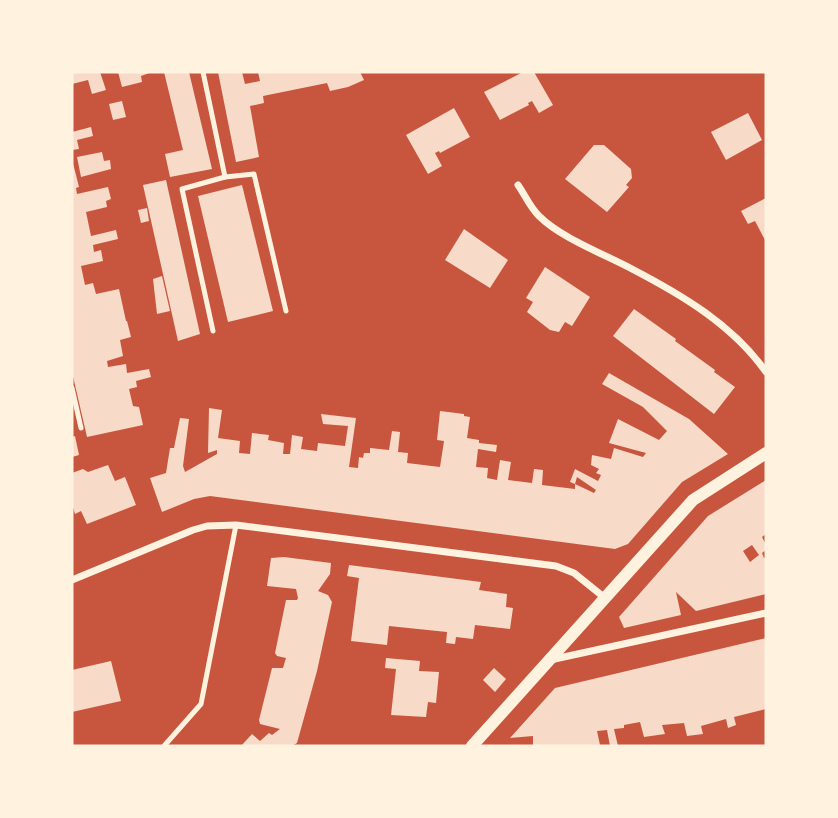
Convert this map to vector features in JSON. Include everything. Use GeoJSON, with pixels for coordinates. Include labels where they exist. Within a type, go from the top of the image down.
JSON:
{"type":"FeatureCollection","features":[{"type":"Feature","properties":{"kind":"street"},"geometry":{"type":"LineString","coordinates":[[518,185],[546,223],[693,304],[742,343],[766,372]]}},
{"type":"Feature","properties":{"kind":"street"},"geometry":{"type":"LineString","coordinates":[[472,746],[693,500],[766,453]]}},
{"type":"Feature","properties":{"kind":"street"},"geometry":{"type":"LineString","coordinates":[[72,580],[193,530],[207,526],[236,525],[556,566],[574,573],[605,598]]}},
{"type":"Feature","properties":{"kind":"street"},"geometry":{"type":"LineString","coordinates":[[550,661],[766,612]]}},
{"type":"Feature","properties":{"kind":"lane"},"geometry":{"type":"LineString","coordinates":[[203,72],[225,177]]}},
{"type":"Feature","properties":{"kind":"lane"},"geometry":{"type":"LineString","coordinates":[[213,331],[182,189],[225,177],[254,174],[286,310]]}},
{"type":"Feature","properties":{"kind":"lane"},"geometry":{"type":"LineString","coordinates":[[72,388],[81,428]]}},
{"type":"Feature","properties":{"kind":"lane"},"geometry":{"type":"LineString","coordinates":[[164,746],[201,704],[236,525]]}},
{"type":"Feature","properties":{"kind":"building"},"geometry":{"type":"Polygon","coordinates":[[[72,72],[100,72],[106,90],[92,94],[88,80],[72,84],[72,72]]]}},
{"type":"Feature","properties":{"kind":"building"},"geometry":{"type":"Polygon","coordinates":[[[118,72],[152,72],[141,76],[142,82],[122,87],[118,72]]]}},
{"type":"Feature","properties":{"kind":"building"},"geometry":{"type":"Polygon","coordinates":[[[164,72],[189,72],[212,169],[170,177],[165,154],[183,150],[164,72]]]}},
{"type":"Feature","properties":{"kind":"building"},"geometry":{"type":"Polygon","coordinates":[[[218,72],[242,72],[245,84],[260,81],[258,72],[360,72],[364,80],[330,91],[327,83],[263,96],[264,103],[250,106],[259,157],[236,162],[218,72]]]}},
{"type":"Feature","properties":{"kind":"building"},"geometry":{"type":"Polygon","coordinates":[[[523,72],[534,72],[553,105],[539,113],[532,101],[500,120],[484,92],[523,72]]]}},
{"type":"Feature","properties":{"kind":"building"},"geometry":{"type":"Polygon","coordinates":[[[122,101],[126,117],[113,120],[109,104],[122,101]]]}},
{"type":"Feature","properties":{"kind":"building"},"geometry":{"type":"Polygon","coordinates":[[[454,108],[470,137],[435,153],[442,166],[428,174],[406,135],[454,108]]]}},
{"type":"Feature","properties":{"kind":"building"},"geometry":{"type":"Polygon","coordinates":[[[748,113],[762,140],[726,160],[711,132],[748,113]]]}},
{"type":"Feature","properties":{"kind":"building"},"geometry":{"type":"Polygon","coordinates":[[[91,127],[93,136],[77,140],[79,149],[72,150],[72,132],[91,127]]]}},
{"type":"Feature","properties":{"kind":"building"},"geometry":{"type":"Polygon","coordinates":[[[594,145],[604,145],[631,169],[632,178],[626,185],[629,187],[607,212],[565,179],[594,145]]]}},
{"type":"Feature","properties":{"kind":"building"},"geometry":{"type":"Polygon","coordinates":[[[102,152],[104,161],[110,160],[111,169],[81,177],[77,157],[102,152]]]}},
{"type":"Feature","properties":{"kind":"building"},"geometry":{"type":"Polygon","coordinates":[[[72,159],[79,187],[76,188],[77,194],[108,187],[111,199],[106,201],[107,207],[86,212],[91,236],[116,230],[118,239],[93,245],[94,252],[101,250],[103,261],[81,266],[85,285],[93,283],[96,294],[119,289],[131,337],[120,340],[123,356],[107,361],[108,367],[126,364],[127,373],[149,369],[151,377],[136,381],[137,387],[129,389],[133,406],[139,407],[143,425],[87,437],[72,372],[72,159]]]}},
{"type":"Feature","properties":{"kind":"building"},"geometry":{"type":"Polygon","coordinates":[[[166,180],[200,334],[178,341],[143,185],[166,180]]]}},
{"type":"Feature","properties":{"kind":"building"},"geometry":{"type":"Polygon","coordinates":[[[242,185],[273,311],[228,322],[198,196],[242,185]]]}},
{"type":"Feature","properties":{"kind":"building"},"geometry":{"type":"Polygon","coordinates":[[[766,198],[766,242],[755,221],[748,224],[741,211],[766,198]]]}},
{"type":"Feature","properties":{"kind":"building"},"geometry":{"type":"Polygon","coordinates":[[[147,208],[149,221],[141,223],[138,210],[147,208]]]}},
{"type":"Feature","properties":{"kind":"building"},"geometry":{"type":"Polygon","coordinates":[[[464,229],[508,260],[490,288],[445,260],[464,229]]]}},
{"type":"Feature","properties":{"kind":"building"},"geometry":{"type":"Polygon","coordinates":[[[545,267],[590,297],[572,326],[565,322],[559,332],[550,330],[527,312],[533,302],[526,298],[545,267]]]}},
{"type":"Feature","properties":{"kind":"building"},"geometry":{"type":"Polygon","coordinates":[[[162,276],[170,311],[157,314],[153,279],[162,276]]]}},
{"type":"Feature","properties":{"kind":"building"},"geometry":{"type":"Polygon","coordinates":[[[634,309],[735,387],[714,414],[613,336],[634,309]]]}},
{"type":"Feature","properties":{"kind":"building"},"geometry":{"type":"Polygon","coordinates":[[[609,373],[689,419],[728,454],[682,482],[628,544],[615,549],[210,496],[194,499],[162,512],[150,478],[166,473],[170,448],[174,448],[180,418],[189,419],[183,466],[185,472],[217,454],[217,450],[208,453],[209,408],[222,410],[218,438],[240,441],[239,453],[250,454],[252,433],[269,435],[268,440],[284,443],[283,454],[290,454],[292,435],[303,437],[301,449],[317,451],[318,443],[345,446],[348,426],[323,424],[321,414],[356,418],[349,467],[358,468],[359,457],[363,458],[364,453],[370,453],[370,448],[389,450],[392,431],[400,432],[398,452],[408,453],[407,463],[440,467],[444,441],[437,440],[440,411],[470,417],[467,438],[479,440],[479,443],[497,445],[496,452],[478,449],[476,467],[488,468],[487,478],[497,480],[500,460],[511,462],[508,480],[532,483],[534,469],[543,470],[542,485],[575,489],[575,484],[570,482],[575,469],[598,481],[601,475],[596,473],[599,469],[591,465],[592,455],[611,459],[614,448],[643,457],[646,453],[609,443],[618,419],[659,440],[667,431],[643,407],[602,384],[609,373]],[[577,477],[575,484],[594,493],[596,490],[577,477]]]}},
{"type":"Feature","properties":{"kind":"building"},"geometry":{"type":"Polygon","coordinates":[[[75,436],[79,455],[72,457],[72,437],[75,436]]]}},
{"type":"Feature","properties":{"kind":"building"},"geometry":{"type":"Polygon","coordinates":[[[108,465],[115,481],[125,477],[136,505],[87,524],[81,511],[75,514],[72,504],[72,473],[83,469],[88,472],[108,465]]]}},
{"type":"Feature","properties":{"kind":"building"},"geometry":{"type":"Polygon","coordinates":[[[766,480],[766,534],[762,537],[766,550],[762,553],[766,558],[766,594],[696,611],[676,592],[681,615],[624,628],[619,617],[708,516],[766,480]],[[752,545],[743,551],[750,562],[759,555],[752,545]]]}},
{"type":"Feature","properties":{"kind":"building"},"geometry":{"type":"Polygon","coordinates":[[[271,558],[331,563],[330,574],[318,591],[328,595],[332,602],[317,671],[297,743],[292,746],[241,746],[252,734],[260,741],[269,733],[272,735],[280,729],[260,724],[259,720],[272,668],[283,668],[286,658],[275,653],[286,600],[298,598],[296,589],[267,586],[271,558]]]}},
{"type":"Feature","properties":{"kind":"building"},"geometry":{"type":"Polygon","coordinates":[[[349,565],[481,582],[479,590],[507,594],[506,607],[513,608],[510,629],[475,625],[473,639],[456,637],[455,644],[446,643],[447,632],[389,626],[387,645],[351,641],[359,578],[347,576],[349,565]]]}},
{"type":"Feature","properties":{"kind":"building"},"geometry":{"type":"Polygon","coordinates":[[[766,638],[766,709],[734,717],[736,725],[728,728],[726,719],[701,726],[703,734],[687,736],[684,723],[662,725],[665,734],[644,737],[640,722],[614,729],[618,746],[610,746],[607,730],[597,731],[600,745],[597,746],[533,746],[533,736],[510,738],[555,688],[766,638]]]}},
{"type":"Feature","properties":{"kind":"building"},"geometry":{"type":"Polygon","coordinates":[[[386,658],[420,661],[419,671],[439,672],[436,703],[428,702],[426,717],[391,715],[396,669],[385,668],[386,658]]]}},
{"type":"Feature","properties":{"kind":"building"},"geometry":{"type":"Polygon","coordinates":[[[111,661],[121,701],[72,712],[72,670],[111,661]]]}},
{"type":"Feature","properties":{"kind":"building"},"geometry":{"type":"Polygon","coordinates":[[[494,668],[506,679],[495,692],[483,680],[494,668]]]}}]}
